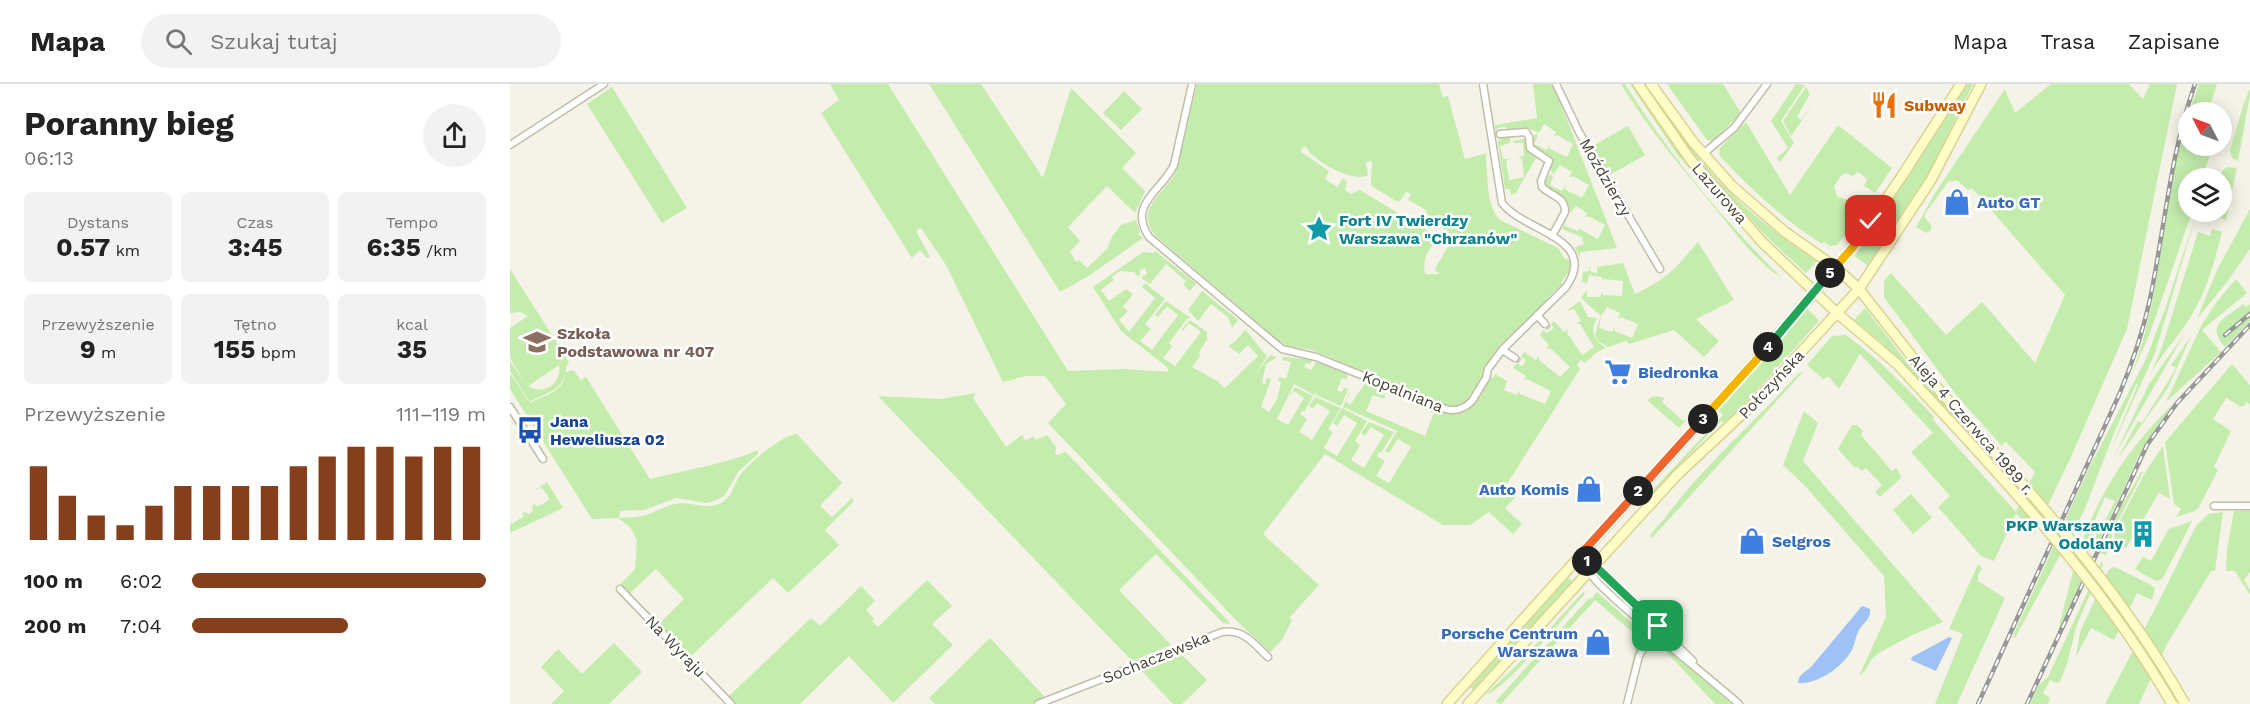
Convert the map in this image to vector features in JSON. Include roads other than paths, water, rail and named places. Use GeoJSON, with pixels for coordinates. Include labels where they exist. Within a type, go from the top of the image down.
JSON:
{"type":"FeatureCollection","features":[{"type":"Feature","properties":{"kind":"main road","name":"Lazurowa"},"geometry":{"type":"LineString","coordinates":[[1638,84],[1696,166],[1762,242],[1815,291]]}},
{"type":"Feature","properties":{"kind":"main road","name":"Lazurowa"},"geometry":{"type":"LineString","coordinates":[[1651,84],[1703,154],[1727,181],[1758,210],[1835,267]]}},
{"type":"Feature","properties":{"kind":"main road","name":"Połczyńska"},"geometry":{"type":"LineString","coordinates":[[1447,704],[1770,344],[1853,247],[1961,84]]}},
{"type":"Feature","properties":{"kind":"main road","name":"Połczyńska"},"geometry":{"type":"LineString","coordinates":[[1468,704],[1677,475],[1747,411],[1859,289],[1931,180],[1980,84]]}},
{"type":"Feature","properties":{"kind":"main road","name":"Aleja 4 Czerwca 1989 r."},"geometry":{"type":"LineString","coordinates":[[1835,267],[1859,289],[1932,382],[2082,552],[2135,624],[2186,704]]}},
{"type":"Feature","properties":{"kind":"main road","name":"Aleja 4 Czerwca 1989 r."},"geometry":{"type":"LineString","coordinates":[[1815,291],[1837,313],[1897,364],[2035,514],[2085,575],[2124,628],[2172,704]]}},
{"type":"Feature","properties":{"kind":"street"},"geometry":{"type":"LineString","coordinates":[[510,144],[604,84]]}},
{"type":"Feature","properties":{"kind":"street","name":"Kopalniana"},"geometry":{"type":"LineString","coordinates":[[1192,84],[1174,165],[1169,176],[1143,207],[1143,225],[1147,234],[1282,349],[1316,357],[1449,410],[1460,409],[1472,401],[1486,378],[1488,369],[1502,350],[1566,287],[1575,262],[1566,244],[1513,214],[1502,203],[1483,84]]}},
{"type":"Feature","properties":{"kind":"street","name":"Moździerzy"},"geometry":{"type":"LineString","coordinates":[[1556,84],[1571,117],[1660,269]]}},
{"type":"Feature","properties":{"kind":"street"},"geometry":{"type":"LineString","coordinates":[[1703,154],[1734,128],[1767,84]]}},
{"type":"Feature","properties":{"kind":"street"},"geometry":{"type":"LineString","coordinates":[[1500,134],[1526,132],[1529,136],[1530,148],[1549,161],[1541,181],[1542,187],[1562,199],[1565,208],[1552,236]]}},
{"type":"Feature","properties":{"kind":"street"},"geometry":{"type":"LineString","coordinates":[[1537,315],[1545,324]]}},
{"type":"Feature","properties":{"kind":"street"},"geometry":{"type":"LineString","coordinates":[[1502,350],[1515,358]]}},
{"type":"Feature","properties":{"kind":"street"},"geometry":{"type":"LineString","coordinates":[[510,407],[543,459]]}},
{"type":"Feature","properties":{"kind":"street"},"geometry":{"type":"LineString","coordinates":[[2214,506],[2250,506]]}},
{"type":"Feature","properties":{"kind":"street"},"geometry":{"type":"LineString","coordinates":[[1579,556],[1595,566],[1710,679]]}},
{"type":"Feature","properties":{"kind":"street"},"geometry":{"type":"LineString","coordinates":[[1579,556],[1588,573],[1652,633],[1739,704]]}},
{"type":"Feature","properties":{"kind":"street","name":"Na Wyraju"},"geometry":{"type":"LineString","coordinates":[[620,589],[731,704]]}},
{"type":"Feature","properties":{"kind":"street"},"geometry":{"type":"LineString","coordinates":[[1627,704],[1640,656],[1658,626]]}},
{"type":"Feature","properties":{"kind":"street","name":"Sochaczewska"},"geometry":{"type":"LineString","coordinates":[[1038,704],[1222,632],[1234,631],[1245,634],[1268,657]]}},
{"type":"Feature","properties":{"kind":"water"},"geometry":{"type":"Polygon","coordinates":[[[1862,606],[1870,609],[1869,615],[1859,630],[1846,659],[1834,670],[1820,678],[1798,683],[1801,676],[1862,606]]]}},
{"type":"Feature","properties":{"kind":"water"},"geometry":{"type":"Polygon","coordinates":[[[1949,637],[1952,638],[1936,671],[1911,660],[1912,657],[1949,637]]]}},
{"type":"Feature","properties":{"kind":"tunnel"},"geometry":{"type":"LineString","coordinates":[[1545,324],[1550,329]]}},
{"type":"Feature","properties":{"kind":"tunnel"},"geometry":{"type":"LineString","coordinates":[[1515,358],[1521,362]]}},
{"type":"Feature","properties":{"kind":"railway"},"geometry":{"type":"LineString","coordinates":[[1978,704],[2133,360],[2150,299],[2174,164],[2195,84]]}},
{"type":"Feature","properties":{"kind":"railway"},"geometry":{"type":"LineString","coordinates":[[2225,335],[2250,314]]}},
{"type":"Feature","properties":{"kind":"railway"},"geometry":{"type":"LineString","coordinates":[[2027,704],[2147,445],[2177,403],[2250,325]]}},
{"type":"Feature","properties":{"kind":"place","name":"Subway"},"geometry":{"type":"Point","coordinates":[1884,105]}},
{"type":"Feature","properties":{"kind":"place","name":"Auto GT"},"geometry":{"type":"Point","coordinates":[1957,202]}},
{"type":"Feature","properties":{"kind":"place","name":"Fort IV Twierdzy Warszawa \"Chrzanów\""},"geometry":{"type":"Point","coordinates":[1319,229]}},
{"type":"Feature","properties":{"kind":"place","name":"Szkoła Podstawowa nr 407"},"geometry":{"type":"Point","coordinates":[537,342]}},
{"type":"Feature","properties":{"kind":"place","name":"Biedronka"},"geometry":{"type":"Point","coordinates":[1618,372]}},
{"type":"Feature","properties":{"kind":"place","name":"Jana Heweliusza 02"},"geometry":{"type":"Point","coordinates":[530,430]}},
{"type":"Feature","properties":{"kind":"place","name":"Auto Komis"},"geometry":{"type":"Point","coordinates":[1589,489]}},
{"type":"Feature","properties":{"kind":"place","name":"PKP Warszawa Odolany"},"geometry":{"type":"Point","coordinates":[2143,534]}},
{"type":"Feature","properties":{"kind":"place","name":"Selgros"},"geometry":{"type":"Point","coordinates":[1752,541]}},
{"type":"Feature","properties":{"kind":"place","name":"Porsche Centrum Warszawa"},"geometry":{"type":"Point","coordinates":[1598,642]}}]}
